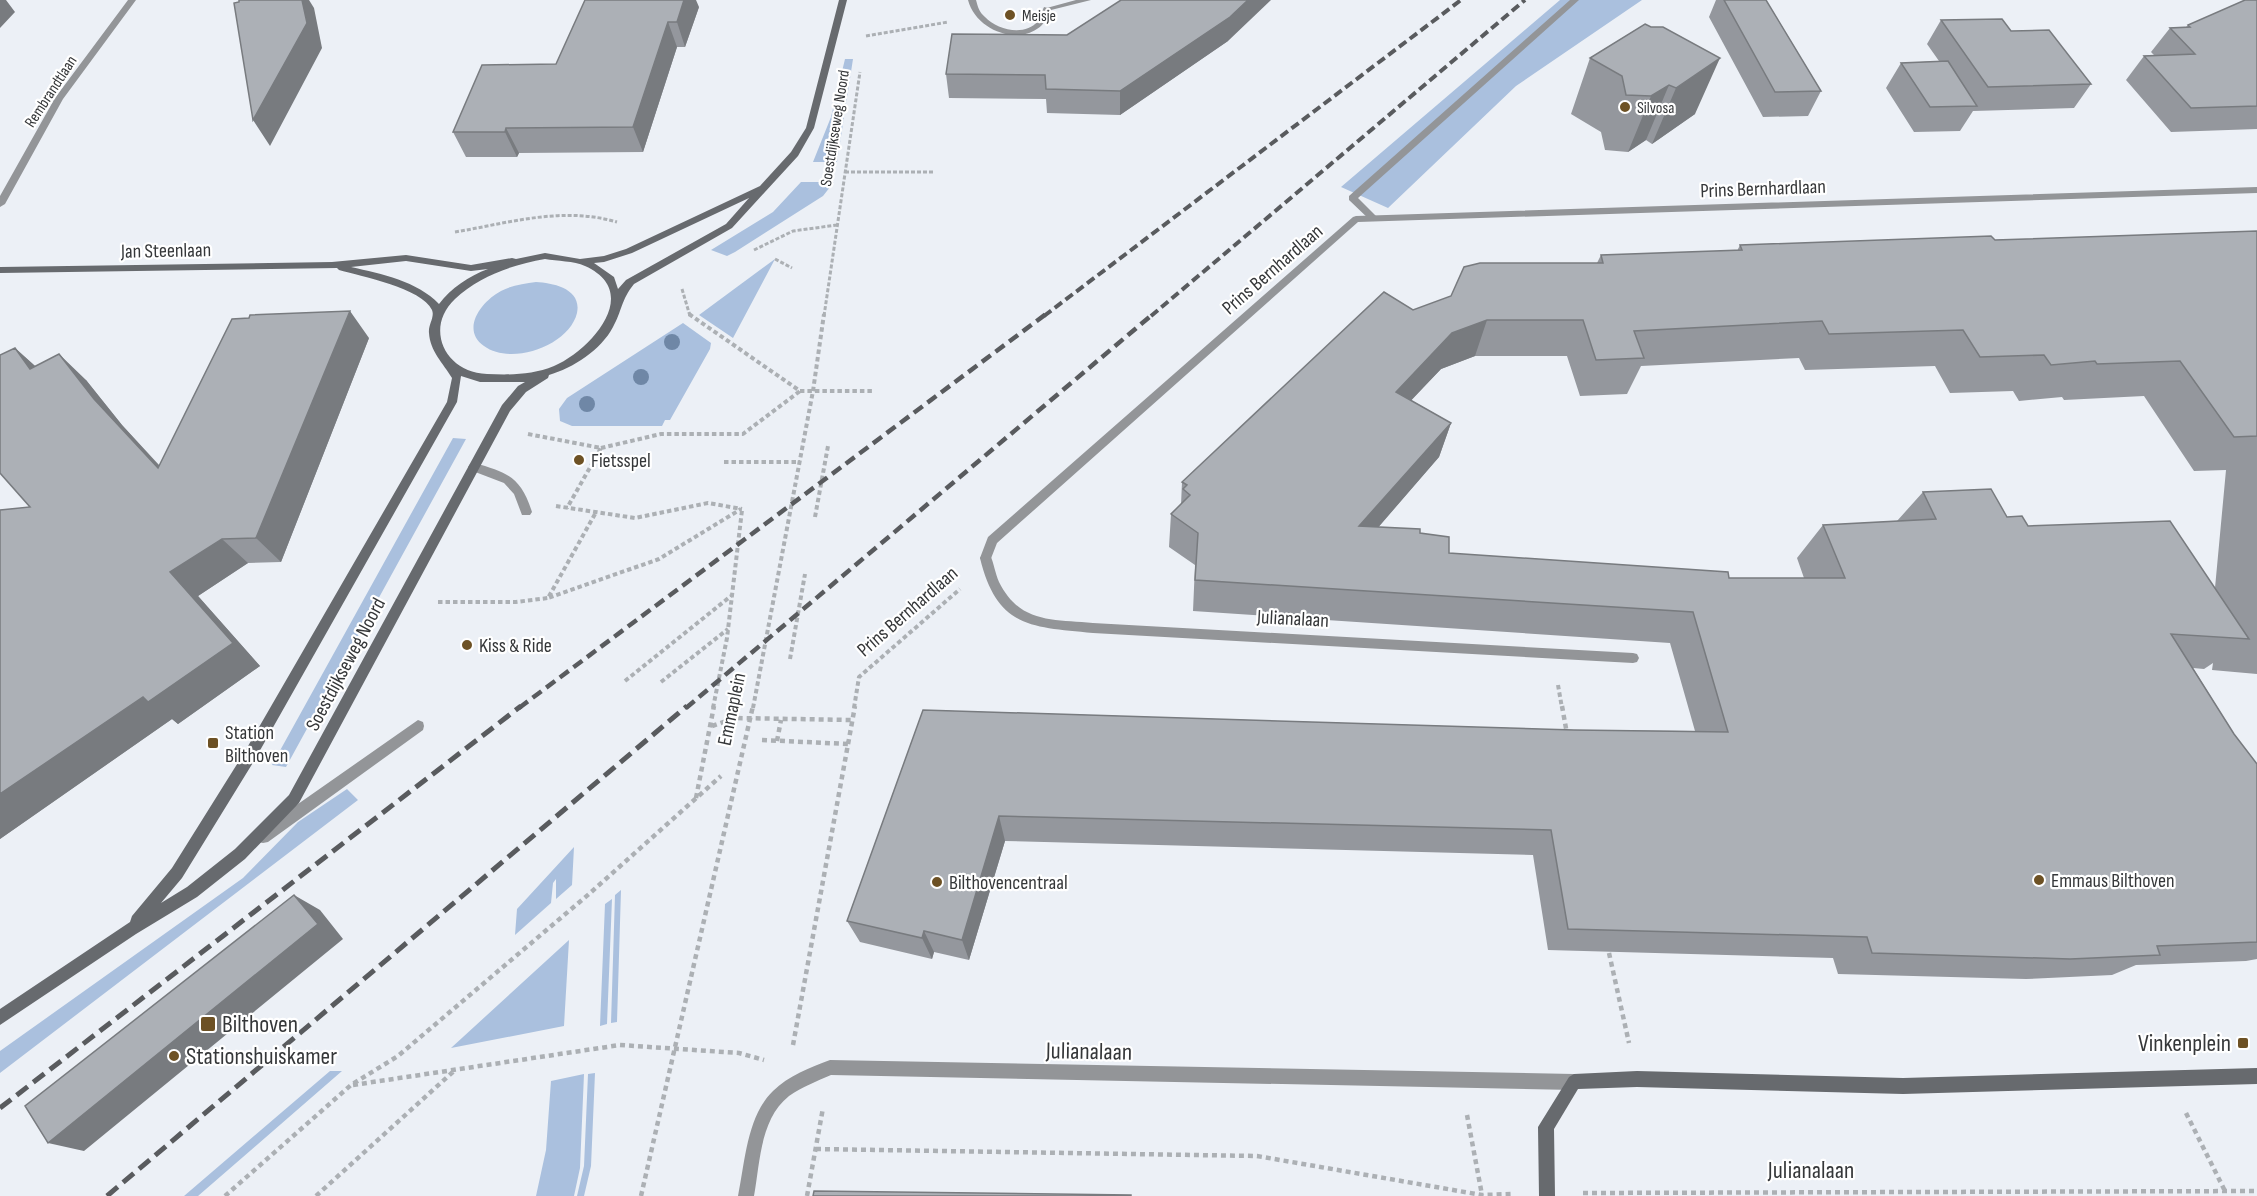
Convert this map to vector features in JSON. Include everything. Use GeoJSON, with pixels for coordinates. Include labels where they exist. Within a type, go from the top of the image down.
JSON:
{"type":"FeatureCollection","features":[{"type":"Feature","properties":{"kind":"main road","name":"Soestdijkseweg Noord"},"geometry":{"type":"LineString","coordinates":[[617,303],[620,294],[630,282],[729,226],[795,154],[810,128],[843,0]]}},
{"type":"Feature","properties":{"kind":"main road","name":"Soestdijkseweg Noord"},"geometry":{"type":"LineString","coordinates":[[580,260],[603,259],[629,251],[765,187]]}},
{"type":"Feature","properties":{"kind":"main road"},"geometry":{"type":"LineString","coordinates":[[545,256],[580,260],[607,275],[614,288],[617,303],[614,319],[603,337],[571,363],[544,375],[514,380],[491,380],[466,374],[448,363],[436,344],[439,316],[460,287],[486,271],[512,261],[545,256]]}},
{"type":"Feature","properties":{"kind":"main road","name":"Jan Steenlaan"},"geometry":{"type":"LineString","coordinates":[[0,270],[332,265],[406,258],[471,268],[512,261]]}},
{"type":"Feature","properties":{"kind":"main road","name":"Jan Steenlaan"},"geometry":{"type":"LineString","coordinates":[[332,265],[373,276],[419,293],[433,303],[439,316]]}},
{"type":"Feature","properties":{"kind":"main road","name":"Soestdijkseweg Noord"},"geometry":{"type":"LineString","coordinates":[[131,929],[177,873],[249,757],[452,402],[457,378],[448,363]]}},
{"type":"Feature","properties":{"kind":"main road","name":"Soestdijkseweg Noord"},"geometry":{"type":"LineString","coordinates":[[0,1018],[131,929],[192,892],[240,854],[294,799],[511,401],[529,384],[544,375]]}},
{"type":"Feature","properties":{"kind":"main road","name":"Julianalaan"},"geometry":{"type":"LineString","coordinates":[[1574,1082],[1637,1079],[1903,1086],[2257,1076]]}},
{"type":"Feature","properties":{"kind":"main road"},"geometry":{"type":"LineString","coordinates":[[1547,1194],[1546,1127],[1574,1082]]}},
{"type":"Feature","properties":{"kind":"street","name":"Rembrandtlaan"},"geometry":{"type":"LineString","coordinates":[[0,204],[59,99],[132,0]]}},
{"type":"Feature","properties":{"kind":"street"},"geometry":{"type":"LineString","coordinates":[[972,0],[978,17],[999,29],[1016,32],[1032,29],[1042,22],[1047,9],[1087,0]]}},
{"type":"Feature","properties":{"kind":"street"},"geometry":{"type":"LineString","coordinates":[[1374,219],[1352,198],[1575,0]]}},
{"type":"Feature","properties":{"kind":"street","name":"Prins Bernhardlaan"},"geometry":{"type":"LineString","coordinates":[[986,558],[992,540],[1356,219],[2257,190]]}},
{"type":"Feature","properties":{"kind":"street"},"geometry":{"type":"LineString","coordinates":[[474,467],[508,478],[520,493],[525,508]]}},
{"type":"Feature","properties":{"kind":"street","name":"Julianalaan"},"geometry":{"type":"LineString","coordinates":[[986,558],[990,575],[1003,600],[1029,620],[1105,629],[1633,658]]}},
{"type":"Feature","properties":{"kind":"street"},"geometry":{"type":"LineString","coordinates":[[240,854],[418,726]]}},
{"type":"Feature","properties":{"kind":"street","name":"Julianalaan"},"geometry":{"type":"LineString","coordinates":[[792,1085],[830,1067],[1574,1082]]}},
{"type":"Feature","properties":{"kind":"street"},"geometry":{"type":"LineString","coordinates":[[746,1196],[762,1122],[775,1097],[792,1085]]}},
{"type":"Feature","properties":{"kind":"path"},"geometry":{"type":"LineString","coordinates":[[866,36],[978,17]]}},
{"type":"Feature","properties":{"kind":"path","name":"Soestdijkseweg Noord"},"geometry":{"type":"LineString","coordinates":[[837,225],[860,71]]}},
{"type":"Feature","properties":{"kind":"path"},"geometry":{"type":"LineString","coordinates":[[845,172],[935,172]]}},
{"type":"Feature","properties":{"kind":"path"},"geometry":{"type":"LineString","coordinates":[[750,251],[781,233],[811,225],[837,225]]}},
{"type":"Feature","properties":{"kind":"path","name":"Emmaplein"},"geometry":{"type":"LineString","coordinates":[[641,1196],[751,718],[813,391],[837,225]]}},
{"type":"Feature","properties":{"kind":"path"},"geometry":{"type":"LineString","coordinates":[[775,259],[792,268]]}},
{"type":"Feature","properties":{"kind":"path"},"geometry":{"type":"LineString","coordinates":[[680,279],[690,317],[800,392]]}},
{"type":"Feature","properties":{"kind":"path"},"geometry":{"type":"LineString","coordinates":[[524,434],[601,448],[661,434],[743,434],[800,392],[874,392]]}},
{"type":"Feature","properties":{"kind":"path"},"geometry":{"type":"LineString","coordinates":[[815,516],[828,446]]}},
{"type":"Feature","properties":{"kind":"path"},"geometry":{"type":"LineString","coordinates":[[567,508],[601,448]]}},
{"type":"Feature","properties":{"kind":"path"},"geometry":{"type":"LineString","coordinates":[[723,462],[800,462]]}},
{"type":"Feature","properties":{"kind":"path"},"geometry":{"type":"LineString","coordinates":[[525,508],[567,508],[635,518],[708,504],[742,509]]}},
{"type":"Feature","properties":{"kind":"path"},"geometry":{"type":"LineString","coordinates":[[696,799],[728,628],[742,509]]}},
{"type":"Feature","properties":{"kind":"path"},"geometry":{"type":"LineString","coordinates":[[438,592],[433,602],[516,602],[548,598],[660,559],[694,535],[742,509]]}},
{"type":"Feature","properties":{"kind":"path"},"geometry":{"type":"LineString","coordinates":[[548,598],[596,513]]}},
{"type":"Feature","properties":{"kind":"path","name":"Prins Bernhardlaan"},"geometry":{"type":"LineString","coordinates":[[792,1085],[790,1060],[859,677],[972,579],[986,558]]}},
{"type":"Feature","properties":{"kind":"path"},"geometry":{"type":"LineString","coordinates":[[790,658],[805,574]]}},
{"type":"Feature","properties":{"kind":"path"},"geometry":{"type":"LineString","coordinates":[[625,681],[731,596]]}},
{"type":"Feature","properties":{"kind":"path"},"geometry":{"type":"LineString","coordinates":[[661,682],[728,628]]}},
{"type":"Feature","properties":{"kind":"path"},"geometry":{"type":"LineString","coordinates":[[1552,654],[1567,736]]}},
{"type":"Feature","properties":{"kind":"path"},"geometry":{"type":"LineString","coordinates":[[711,727],[735,718],[852,720]]}},
{"type":"Feature","properties":{"kind":"path"},"geometry":{"type":"LineString","coordinates":[[777,741],[781,720]]}},
{"type":"Feature","properties":{"kind":"path"},"geometry":{"type":"LineString","coordinates":[[762,740],[848,744]]}},
{"type":"Feature","properties":{"kind":"path"},"geometry":{"type":"LineString","coordinates":[[225,1196],[351,1085],[398,1056],[589,894],[721,776]]}},
{"type":"Feature","properties":{"kind":"path"},"geometry":{"type":"LineString","coordinates":[[1609,953],[1637,1079]]}},
{"type":"Feature","properties":{"kind":"path"},"geometry":{"type":"LineString","coordinates":[[351,1085],[620,1045],[739,1053]]}},
{"type":"Feature","properties":{"kind":"path"},"geometry":{"type":"LineString","coordinates":[[807,1196],[830,1067]]}},
{"type":"Feature","properties":{"kind":"path"},"geometry":{"type":"LineString","coordinates":[[316,1196],[455,1070]]}},
{"type":"Feature","properties":{"kind":"path"},"geometry":{"type":"LineString","coordinates":[[1461,1079],[1482,1195]]}},
{"type":"Feature","properties":{"kind":"path"},"geometry":{"type":"LineString","coordinates":[[2170,1080],[2226,1193]]}},
{"type":"Feature","properties":{"kind":"path","name":"Julianalaan"},"geometry":{"type":"LineString","coordinates":[[816,1149],[1257,1156],[1482,1195],[2226,1193],[2257,1191]]}},
{"type":"Feature","properties":{"kind":"shaded area"},"geometry":{"type":"Polygon","coordinates":[[[1560,0],[1642,0],[1516,86],[1388,208],[1341,187],[1560,0]]]}},
{"type":"Feature","properties":{"kind":"shaded area"},"geometry":{"type":"Polygon","coordinates":[[[845,59],[853,59],[837,162],[813,162],[831,117],[845,59]]]}},
{"type":"Feature","properties":{"kind":"shaded area"},"geometry":{"type":"Polygon","coordinates":[[[801,182],[834,182],[823,196],[735,252],[727,256],[711,250],[773,212],[801,182]]]}},
{"type":"Feature","properties":{"kind":"shaded area"},"geometry":{"type":"Polygon","coordinates":[[[775,259],[733,338],[699,315],[775,259]]]}},
{"type":"Feature","properties":{"kind":"shaded area"},"geometry":{"type":"Polygon","coordinates":[[[536,282],[558,286],[571,293],[577,305],[577,313],[572,325],[551,343],[523,353],[495,352],[484,346],[474,332],[476,316],[481,308],[505,289],[536,282]]]}},
{"type":"Feature","properties":{"kind":"shaded area"},"geometry":{"type":"Polygon","coordinates":[[[683,323],[711,343],[710,349],[670,420],[665,420],[662,426],[572,426],[560,421],[559,409],[567,398],[683,323]]]}},
{"type":"Feature","properties":{"kind":"shaded area"},"geometry":{"type":"Polygon","coordinates":[[[453,438],[466,439],[286,767],[272,765],[453,438]]]}},
{"type":"Feature","properties":{"kind":"shaded area"},"geometry":{"type":"Polygon","coordinates":[[[347,789],[358,800],[0,1073],[0,1051],[243,878],[298,822],[347,789]]]}},
{"type":"Feature","properties":{"kind":"shaded area"},"geometry":{"type":"Polygon","coordinates":[[[574,847],[572,885],[556,899],[556,879],[553,883],[551,903],[515,935],[517,909],[574,847]]]}},
{"type":"Feature","properties":{"kind":"shaded area"},"geometry":{"type":"Polygon","coordinates":[[[621,890],[617,1022],[611,1023],[615,895],[621,890]]]}},
{"type":"Feature","properties":{"kind":"shaded area"},"geometry":{"type":"Polygon","coordinates":[[[612,899],[607,1024],[600,1026],[605,904],[612,899]]]}},
{"type":"Feature","properties":{"kind":"shaded area"},"geometry":{"type":"Polygon","coordinates":[[[569,940],[564,1026],[451,1048],[569,940]]]}},
{"type":"Feature","properties":{"kind":"shaded area"},"geometry":{"type":"Polygon","coordinates":[[[330,1071],[342,1071],[198,1196],[184,1196],[330,1071]]]}},
{"type":"Feature","properties":{"kind":"shaded area"},"geometry":{"type":"Polygon","coordinates":[[[595,1073],[591,1166],[584,1196],[577,1196],[584,1166],[588,1074],[595,1073]]]}},
{"type":"Feature","properties":{"kind":"shaded area"},"geometry":{"type":"Polygon","coordinates":[[[584,1074],[580,1168],[574,1196],[536,1196],[546,1150],[551,1081],[584,1074]]]}},
{"type":"Feature","properties":{"kind":"building"},"geometry":{"type":"Polygon","coordinates":[[[239,0],[302,0],[307,23],[253,120],[234,3],[239,0]]]}},
{"type":"Feature","properties":{"kind":"building"},"geometry":{"type":"Polygon","coordinates":[[[585,0],[684,0],[677,22],[668,22],[633,127],[506,128],[505,132],[453,132],[482,65],[556,64],[585,0]]]}},
{"type":"Feature","properties":{"kind":"building"},"geometry":{"type":"Polygon","coordinates":[[[1121,0],[1248,0],[1230,17],[1120,91],[1046,89],[1045,75],[946,74],[952,34],[1067,35],[1121,0]]]}},
{"type":"Feature","properties":{"kind":"building"},"geometry":{"type":"Polygon","coordinates":[[[1724,0],[1766,0],[1821,91],[1775,92],[1724,0]]]}},
{"type":"Feature","properties":{"kind":"building"},"geometry":{"type":"Polygon","coordinates":[[[2245,0],[2257,0],[2257,106],[2191,108],[2144,56],[2195,54],[2170,28],[2190,27],[2188,25],[2245,0]]]}},
{"type":"Feature","properties":{"kind":"building"},"geometry":{"type":"Polygon","coordinates":[[[2002,19],[2011,31],[2049,30],[2091,84],[1988,87],[1941,20],[2002,19]]]}},
{"type":"Feature","properties":{"kind":"building"},"geometry":{"type":"Polygon","coordinates":[[[1645,24],[1651,27],[1663,27],[1720,58],[1676,88],[1669,85],[1651,96],[1626,95],[1622,76],[1590,58],[1645,24]]]}},
{"type":"Feature","properties":{"kind":"building"},"geometry":{"type":"Polygon","coordinates":[[[1948,61],[1977,106],[1930,107],[1901,63],[1948,61]]]}},
{"type":"Feature","properties":{"kind":"building"},"geometry":{"type":"Polygon","coordinates":[[[2257,231],[2257,436],[2234,437],[2180,361],[2097,364],[2095,361],[2051,365],[2044,355],[1980,357],[1963,330],[1829,334],[1822,321],[1634,331],[1644,358],[1596,360],[1583,320],[1487,320],[1452,333],[1396,392],[1451,423],[1359,526],[1420,529],[1420,533],[1449,537],[1449,553],[1728,572],[1729,578],[1845,578],[1823,525],[1936,519],[1923,492],[1991,489],[2007,517],[2022,516],[2028,526],[2170,521],[2249,639],[2171,634],[2234,734],[2257,764],[2257,942],[2157,946],[2160,955],[2070,959],[1872,953],[1867,937],[1568,929],[1551,830],[999,816],[962,940],[924,931],[922,938],[847,921],[923,710],[1574,730],[1728,732],[1693,612],[1195,580],[1198,533],[1171,514],[1190,495],[1183,489],[1187,485],[1182,482],[1384,292],[1413,310],[1451,296],[1464,267],[1480,263],[1603,263],[1601,255],[1742,250],[1740,245],[1991,236],[1995,240],[2257,231]]]}},
{"type":"Feature","properties":{"kind":"building"},"geometry":{"type":"Polygon","coordinates":[[[350,311],[256,538],[222,539],[170,572],[233,643],[148,702],[143,697],[0,794],[0,510],[30,507],[0,473],[0,355],[15,348],[30,369],[59,354],[94,399],[158,468],[232,319],[249,318],[250,315],[350,311]]]}},
{"type":"Feature","properties":{"kind":"building"},"geometry":{"type":"Polygon","coordinates":[[[294,895],[318,924],[48,1143],[25,1106],[294,895]]]}},
{"type":"Feature","properties":{"kind":"building"},"geometry":{"type":"Polygon","coordinates":[[[814,1191],[1131,1195],[1131,1196],[813,1196],[814,1191]]]}},
{"type":"Feature","properties":{"kind":"railway"},"geometry":{"type":"LineString","coordinates":[[1044,316],[1461,0]]}},
{"type":"Feature","properties":{"kind":"railway"},"geometry":{"type":"LineString","coordinates":[[1151,316],[1525,0]]}},
{"type":"Feature","properties":{"kind":"railway"},"geometry":{"type":"LineString","coordinates":[[519,708],[1046,314]]}},
{"type":"Feature","properties":{"kind":"railway"},"geometry":{"type":"LineString","coordinates":[[686,708],[1153,314]]}},
{"type":"Feature","properties":{"kind":"railway"},"geometry":{"type":"LineString","coordinates":[[0,1108],[521,706]]}},
{"type":"Feature","properties":{"kind":"railway"},"geometry":{"type":"LineString","coordinates":[[107,1196],[687,706]]}},
{"type":"Feature","properties":{"kind":"place","name":"Meisje"},"geometry":{"type":"Point","coordinates":[1010,15]}},
{"type":"Feature","properties":{"kind":"place","name":"Silvosa"},"geometry":{"type":"Point","coordinates":[1625,107]}},
{"type":"Feature","properties":{"kind":"place","name":"Fietsspel"},"geometry":{"type":"Point","coordinates":[579,460]}},
{"type":"Feature","properties":{"kind":"place","name":"Kiss & Ride"},"geometry":{"type":"Point","coordinates":[467,645]}},
{"type":"Feature","properties":{"kind":"place","name":"Station Bilthoven"},"geometry":{"type":"Point","coordinates":[213,743]}},
{"type":"Feature","properties":{"kind":"place","name":"Emmaus Bilthoven"},"geometry":{"type":"Point","coordinates":[2039,880]}},
{"type":"Feature","properties":{"kind":"place","name":"Bilthovencentraal"},"geometry":{"type":"Point","coordinates":[937,882]}},
{"type":"Feature","properties":{"kind":"place","name":"Bilthoven"},"geometry":{"type":"Point","coordinates":[208,1024]}},
{"type":"Feature","properties":{"kind":"place","name":"Vinkenplein"},"geometry":{"type":"Point","coordinates":[2243,1043]}},
{"type":"Feature","properties":{"kind":"place","name":"Stationshuiskamer"},"geometry":{"type":"Point","coordinates":[174,1056]}}]}
